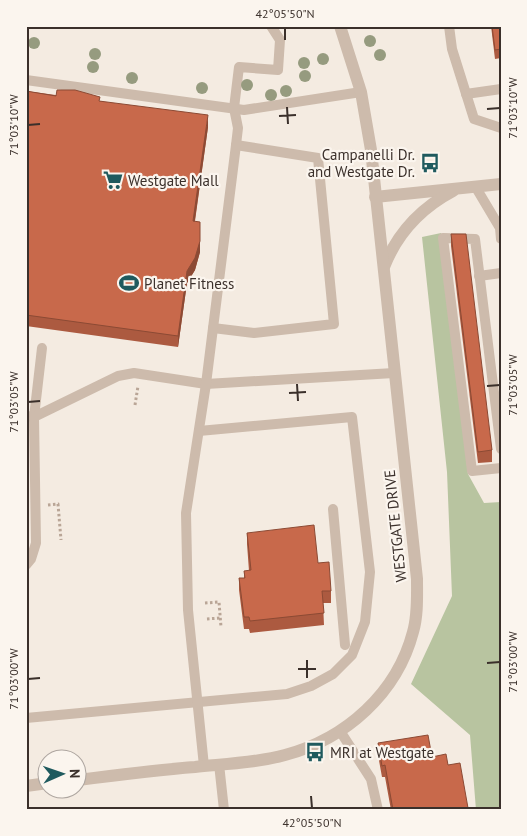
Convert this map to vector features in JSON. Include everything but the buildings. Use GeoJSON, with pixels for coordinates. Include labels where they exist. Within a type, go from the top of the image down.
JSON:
{"type":"FeatureCollection","features":[{"type":"Feature","properties":{"kind":"street","name":"WESTGATE DRIVE"},"geometry":{"type":"LineString","coordinates":[[88,779],[284,756],[314,746],[340,731],[379,699],[393,679],[414,632],[418,603],[417,579],[370,142],[361,92],[340,26]]}},
{"type":"Feature","properties":{"kind":"street"},"geometry":{"type":"LineString","coordinates":[[375,197],[501,184]]}},
{"type":"Feature","properties":{"kind":"street"},"geometry":{"type":"LineString","coordinates":[[383,269],[391,250],[418,215],[432,203],[460,188]]}},
{"type":"Feature","properties":{"kind":"lane"},"geometry":{"type":"LineString","coordinates":[[204,766],[188,610],[186,513],[206,384],[236,145],[238,128],[234,108],[239,67],[278,70],[280,40],[271,26]]}},
{"type":"Feature","properties":{"kind":"lane"},"geometry":{"type":"LineString","coordinates":[[449,26],[452,49],[474,119],[501,128]]}},
{"type":"Feature","properties":{"kind":"lane"},"geometry":{"type":"LineString","coordinates":[[26,80],[244,110],[287,105],[361,92]]}},
{"type":"Feature","properties":{"kind":"lane"},"geometry":{"type":"LineString","coordinates":[[466,94],[501,90]]}},
{"type":"Feature","properties":{"kind":"lane"},"geometry":{"type":"LineString","coordinates":[[213,328],[254,333],[334,324],[318,158],[236,145]]}},
{"type":"Feature","properties":{"kind":"lane"},"geometry":{"type":"LineString","coordinates":[[475,186],[500,227],[501,239]]}},
{"type":"Feature","properties":{"kind":"lane"},"geometry":{"type":"LineString","coordinates":[[501,449],[475,239],[443,238],[472,471],[501,468]]}},
{"type":"Feature","properties":{"kind":"lane"},"geometry":{"type":"LineString","coordinates":[[479,276],[501,274]]}},
{"type":"Feature","properties":{"kind":"lane"},"geometry":{"type":"LineString","coordinates":[[26,565],[31,559],[36,543],[30,416],[42,348]]}},
{"type":"Feature","properties":{"kind":"lane"},"geometry":{"type":"LineString","coordinates":[[30,416],[118,376],[134,373],[206,384],[394,373]]}},
{"type":"Feature","properties":{"kind":"lane"},"geometry":{"type":"LineString","coordinates":[[26,718],[287,694],[311,686],[333,674],[352,654],[365,622],[370,572],[352,417],[199,431]]}},
{"type":"Feature","properties":{"kind":"lane"},"geometry":{"type":"LineString","coordinates":[[333,509],[345,645]]}},
{"type":"Feature","properties":{"kind":"lane"},"geometry":{"type":"LineString","coordinates":[[340,731],[372,779],[378,810]]}},
{"type":"Feature","properties":{"kind":"lane"},"geometry":{"type":"LineString","coordinates":[[219,764],[224,810]]}},
{"type":"Feature","properties":{"kind":"path"},"geometry":{"type":"LineString","coordinates":[[135,405],[138,385]]}},
{"type":"Feature","properties":{"kind":"path"},"geometry":{"type":"LineString","coordinates":[[43,509],[43,505],[58,504],[61,540]]}},
{"type":"Feature","properties":{"kind":"path"},"geometry":{"type":"LineString","coordinates":[[205,603],[219,602],[221,627]]}},
{"type":"Feature","properties":{"kind":"path"},"geometry":{"type":"LineString","coordinates":[[207,619],[220,618]]}},
{"type":"Feature","properties":{"kind":"green space"},"geometry":{"type":"Polygon","coordinates":[[[441,233],[468,474],[484,503],[501,502],[501,810],[476,810],[470,735],[411,684],[452,596],[447,472],[422,237],[441,233]]]}},
{"type":"Feature","properties":{"kind":"place","name":"Campanelli Dr. and Westgate Dr."},"geometry":{"type":"Point","coordinates":[430,163]}},
{"type":"Feature","properties":{"kind":"place","name":"Westgate Mall"},"geometry":{"type":"Point","coordinates":[113,180]}},
{"type":"Feature","properties":{"kind":"place","name":"Planet Fitness"},"geometry":{"type":"Point","coordinates":[129,283]}},
{"type":"Feature","properties":{"kind":"place","name":"MRI at Westgate"},"geometry":{"type":"Point","coordinates":[315,752]}}]}
